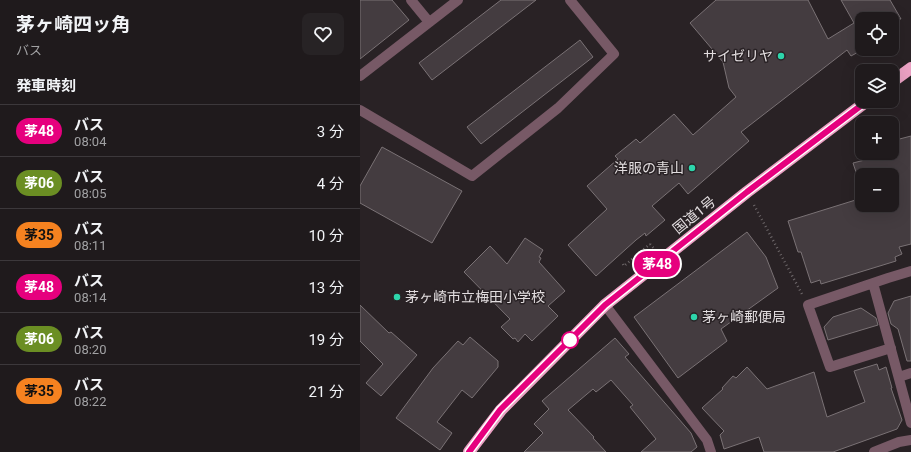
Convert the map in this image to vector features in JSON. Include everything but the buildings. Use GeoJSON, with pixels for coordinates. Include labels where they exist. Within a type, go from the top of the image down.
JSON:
{"type":"FeatureCollection","features":[{"type":"Feature","properties":{"kind":"highway"},"geometry":{"type":"LineString","coordinates":[[899,77],[911,68]]}},
{"type":"Feature","properties":{"kind":"highway","name":"国道1号"},"geometry":{"type":"LineString","coordinates":[[469,452],[500,410],[605,305],[747,192],[858,108]]}},
{"type":"Feature","properties":{"kind":"street"},"geometry":{"type":"LineString","coordinates":[[411,0],[430,22]]}},
{"type":"Feature","properties":{"kind":"street"},"geometry":{"type":"LineString","coordinates":[[360,76],[458,0]]}},
{"type":"Feature","properties":{"kind":"street"},"geometry":{"type":"LineString","coordinates":[[360,110],[472,176],[558,108],[614,54],[570,0]]}},
{"type":"Feature","properties":{"kind":"street"},"geometry":{"type":"LineString","coordinates":[[891,348],[830,367],[808,305],[873,282],[911,271]]}},
{"type":"Feature","properties":{"kind":"street"},"geometry":{"type":"LineString","coordinates":[[873,282],[911,423]]}},
{"type":"Feature","properties":{"kind":"street"},"geometry":{"type":"LineString","coordinates":[[605,305],[707,440],[711,452]]}},
{"type":"Feature","properties":{"kind":"street"},"geometry":{"type":"LineString","coordinates":[[899,377],[911,374]]}},
{"type":"Feature","properties":{"kind":"street"},"geometry":{"type":"LineString","coordinates":[[874,452],[900,447],[911,440]]}},
{"type":"Feature","properties":{"kind":"path"},"geometry":{"type":"LineString","coordinates":[[747,192],[808,305]]}},
{"type":"Feature","properties":{"kind":"path"},"geometry":{"type":"LineString","coordinates":[[623,264],[624,266],[650,244],[672,270]]}},
{"type":"Feature","properties":{"kind":"bus line","name":"茅48"},"geometry":{"type":"LineString","coordinates":[[469,452],[500,410],[605,305],[747,192],[858,108]]}},
{"type":"Feature","properties":{"kind":"place","name":"サイゼリヤ"},"geometry":{"type":"Point","coordinates":[781,56]}},
{"type":"Feature","properties":{"kind":"place","name":"洋服の青山"},"geometry":{"type":"Point","coordinates":[692,168]}},
{"type":"Feature","properties":{"kind":"place","name":"茅ヶ崎市立梅田小学校"},"geometry":{"type":"Point","coordinates":[397,297]}},
{"type":"Feature","properties":{"kind":"place","name":"茅ヶ崎郵便局"},"geometry":{"type":"Point","coordinates":[694,317]}}]}
